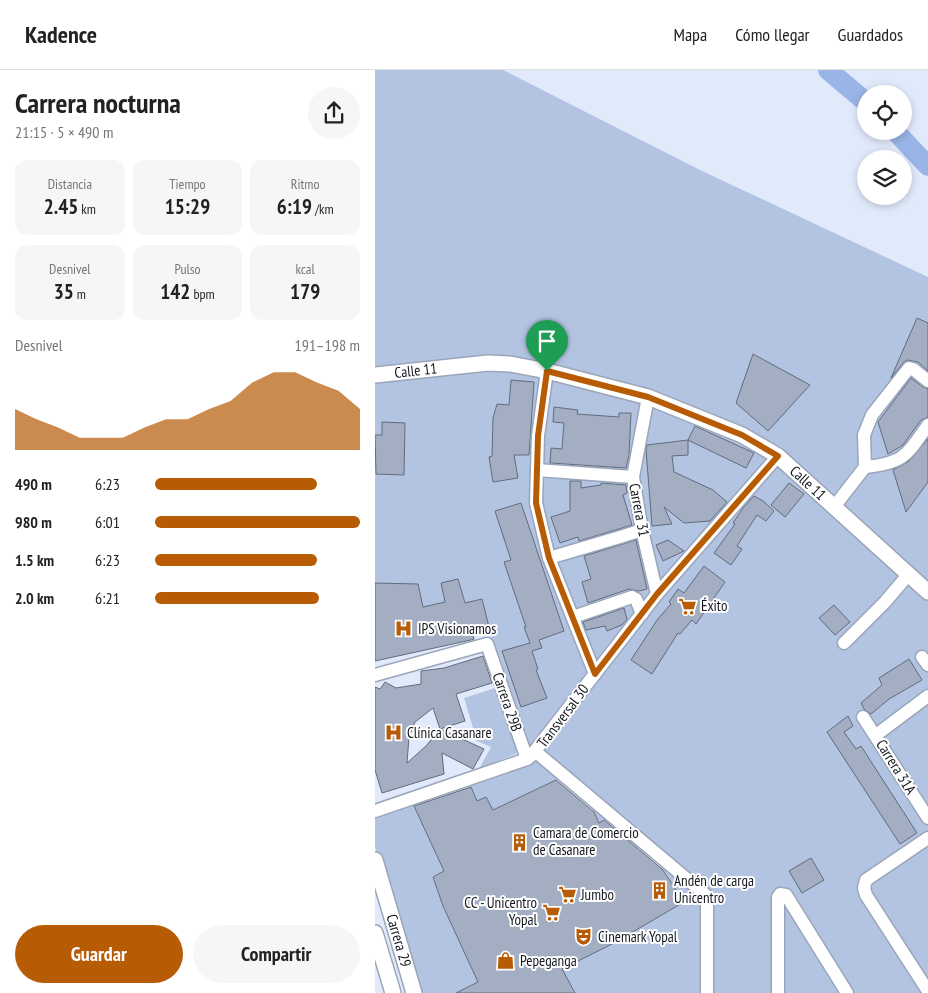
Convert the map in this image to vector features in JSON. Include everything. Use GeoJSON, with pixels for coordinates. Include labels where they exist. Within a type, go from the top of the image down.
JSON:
{"type":"FeatureCollection","features":[{"type":"Feature","properties":{"kind":"main road","name":"Calle 11"},"geometry":{"type":"LineString","coordinates":[[375,375],[488,363],[510,364],[547,371],[648,397],[742,435],[778,456],[928,592]]}},
{"type":"Feature","properties":{"kind":"main road","name":"Carrera 29"},"geometry":{"type":"LineString","coordinates":[[375,862],[414,993]]}},
{"type":"Feature","properties":{"kind":"main road","name":"Carrera 29"},"geometry":{"type":"LineString","coordinates":[[375,933],[393,993]]}},
{"type":"Feature","properties":{"kind":"street"},"geometry":{"type":"LineString","coordinates":[[834,507],[865,467],[864,435],[872,415],[909,368],[928,380]]}},
{"type":"Feature","properties":{"kind":"street"},"geometry":{"type":"LineString","coordinates":[[547,371],[538,436],[536,503],[549,558],[595,674]]}},
{"type":"Feature","properties":{"kind":"street","name":"Carrera 31"},"geometry":{"type":"LineString","coordinates":[[648,397],[633,477],[642,530],[657,594]]}},
{"type":"Feature","properties":{"kind":"street"},"geometry":{"type":"LineString","coordinates":[[865,467],[896,462],[911,450],[928,425]]}},
{"type":"Feature","properties":{"kind":"street","name":"Transversal 30"},"geometry":{"type":"LineString","coordinates":[[375,811],[531,756],[657,594],[778,456]]}},
{"type":"Feature","properties":{"kind":"street"},"geometry":{"type":"LineString","coordinates":[[537,470],[633,477]]}},
{"type":"Feature","properties":{"kind":"street"},"geometry":{"type":"LineString","coordinates":[[549,558],[642,530]]}},
{"type":"Feature","properties":{"kind":"street"},"geometry":{"type":"LineString","coordinates":[[844,643],[885,602],[908,575]]}},
{"type":"Feature","properties":{"kind":"street"},"geometry":{"type":"LineString","coordinates":[[573,617],[632,597],[636,599],[642,614]]}},
{"type":"Feature","properties":{"kind":"street","name":"Carrera 29B"},"geometry":{"type":"LineString","coordinates":[[375,675],[487,644],[531,756]]}},
{"type":"Feature","properties":{"kind":"street"},"geometry":{"type":"LineString","coordinates":[[876,735],[928,696]]}},
{"type":"Feature","properties":{"kind":"street","name":"Carrera 31A"},"geometry":{"type":"LineString","coordinates":[[863,717],[928,818]]}},
{"type":"Feature","properties":{"kind":"street"},"geometry":{"type":"LineString","coordinates":[[531,756],[707,896],[707,993]]}},
{"type":"Feature","properties":{"kind":"street"},"geometry":{"type":"LineString","coordinates":[[928,838],[866,880],[864,888],[866,895],[928,991]]}},
{"type":"Feature","properties":{"kind":"street"},"geometry":{"type":"LineString","coordinates":[[778,993],[778,897],[780,894],[786,895],[847,993]]}},
{"type":"Feature","properties":{"kind":"shaded area"},"geometry":{"type":"Polygon","coordinates":[[[375,70],[503,70],[700,170],[928,277],[928,993],[575,993],[562,969],[612,944],[684,902],[662,867],[605,820],[599,823],[590,801],[562,777],[493,810],[486,797],[477,801],[469,782],[531,756],[492,639],[482,599],[465,603],[458,579],[441,584],[445,602],[423,607],[375,583],[375,70]]]}},
{"type":"Feature","properties":{"kind":"shaded area"},"geometry":{"type":"Polygon","coordinates":[[[498,687],[520,752],[479,769],[491,747],[477,741],[464,698],[498,687]]]}},
{"type":"Feature","properties":{"kind":"shaded area"},"geometry":{"type":"Polygon","coordinates":[[[412,802],[444,871],[433,877],[443,906],[478,982],[456,993],[418,993],[375,847],[375,814],[412,802]]]}},
{"type":"Feature","properties":{"kind":"building"},"geometry":{"type":"Polygon","coordinates":[[[917,318],[928,323],[928,371],[918,362],[907,360],[891,378],[917,318]]]}},
{"type":"Feature","properties":{"kind":"building"},"geometry":{"type":"Polygon","coordinates":[[[753,354],[810,385],[768,431],[736,403],[753,354]]]}},
{"type":"Feature","properties":{"kind":"building"},"geometry":{"type":"Polygon","coordinates":[[[911,378],[928,389],[928,417],[921,420],[903,445],[888,454],[878,422],[911,378]]]}},
{"type":"Feature","properties":{"kind":"building"},"geometry":{"type":"Polygon","coordinates":[[[511,380],[534,382],[529,455],[514,455],[518,478],[493,482],[489,457],[492,456],[493,418],[497,404],[509,405],[511,380]]]}},
{"type":"Feature","properties":{"kind":"building"},"geometry":{"type":"Polygon","coordinates":[[[554,407],[578,410],[577,414],[619,417],[619,413],[631,413],[629,455],[626,468],[550,463],[551,448],[562,449],[564,423],[553,422],[554,407]]]}},
{"type":"Feature","properties":{"kind":"building"},"geometry":{"type":"Polygon","coordinates":[[[382,422],[405,423],[404,475],[376,474],[375,435],[382,435],[382,422]]]}},
{"type":"Feature","properties":{"kind":"building"},"geometry":{"type":"Polygon","coordinates":[[[695,426],[754,453],[746,468],[688,440],[695,426]]]}},
{"type":"Feature","properties":{"kind":"building"},"geometry":{"type":"Polygon","coordinates":[[[928,439],[928,482],[906,512],[893,470],[908,462],[928,439]]]}},
{"type":"Feature","properties":{"kind":"building"},"geometry":{"type":"Polygon","coordinates":[[[688,440],[688,455],[672,456],[674,472],[713,490],[727,502],[710,521],[684,523],[664,507],[672,524],[652,526],[647,445],[688,440]]]}},
{"type":"Feature","properties":{"kind":"building"},"geometry":{"type":"Polygon","coordinates":[[[570,481],[581,481],[581,488],[601,485],[601,483],[626,485],[627,493],[623,495],[632,525],[579,541],[578,537],[560,543],[551,517],[570,511],[570,481]]]}},
{"type":"Feature","properties":{"kind":"building"},"geometry":{"type":"Polygon","coordinates":[[[789,483],[804,494],[785,517],[771,505],[789,483]]]}},
{"type":"Feature","properties":{"kind":"building"},"geometry":{"type":"Polygon","coordinates":[[[754,496],[774,511],[766,521],[757,515],[737,546],[742,549],[731,565],[714,553],[735,524],[733,523],[743,508],[754,496]]]}},
{"type":"Feature","properties":{"kind":"building"},"geometry":{"type":"Polygon","coordinates":[[[521,503],[564,631],[539,640],[542,648],[532,651],[538,669],[536,670],[547,698],[521,707],[502,651],[530,643],[504,562],[511,560],[495,511],[521,503]]]}},
{"type":"Feature","properties":{"kind":"building"},"geometry":{"type":"Polygon","coordinates":[[[636,540],[647,589],[639,591],[629,589],[588,603],[582,582],[591,579],[584,556],[636,540]]]}},
{"type":"Feature","properties":{"kind":"building"},"geometry":{"type":"Polygon","coordinates":[[[668,540],[684,551],[663,561],[656,545],[668,540]]]}},
{"type":"Feature","properties":{"kind":"building"},"geometry":{"type":"Polygon","coordinates":[[[704,566],[725,582],[696,624],[692,620],[680,634],[678,633],[652,674],[631,660],[657,620],[671,604],[669,602],[678,589],[684,593],[704,566]]]}},
{"type":"Feature","properties":{"kind":"building","name":"IPS Visionamos"},"geometry":{"type":"Polygon","coordinates":[[[458,579],[465,603],[482,599],[490,631],[473,635],[474,639],[471,640],[375,661],[375,583],[418,584],[423,607],[445,602],[441,583],[458,579]]]}},
{"type":"Feature","properties":{"kind":"building"},"geometry":{"type":"Polygon","coordinates":[[[834,605],[850,622],[835,635],[819,618],[834,605]]]}},
{"type":"Feature","properties":{"kind":"building"},"geometry":{"type":"Polygon","coordinates":[[[624,608],[627,619],[622,625],[607,631],[605,626],[586,630],[583,622],[624,608]]]}},
{"type":"Feature","properties":{"kind":"building","name":"Clínica Casanare"},"geometry":{"type":"Polygon","coordinates":[[[483,656],[492,683],[456,694],[465,721],[440,729],[484,749],[473,769],[442,753],[444,774],[382,793],[375,770],[375,687],[380,689],[385,682],[396,688],[421,684],[421,671],[444,668],[483,656]],[[433,708],[415,722],[409,737],[407,763],[426,746],[440,729],[433,708]]]}},
{"type":"Feature","properties":{"kind":"building"},"geometry":{"type":"Polygon","coordinates":[[[909,659],[922,680],[889,699],[871,714],[864,709],[861,703],[882,685],[879,678],[909,659]]]}},
{"type":"Feature","properties":{"kind":"building"},"geometry":{"type":"Polygon","coordinates":[[[848,716],[853,726],[844,732],[856,749],[861,746],[917,833],[900,844],[827,732],[848,716]]]}},
{"type":"Feature","properties":{"kind":"building"},"geometry":{"type":"Polygon","coordinates":[[[556,780],[594,812],[599,823],[604,820],[663,870],[684,902],[612,944],[562,969],[575,993],[456,993],[478,982],[443,906],[433,877],[444,871],[414,806],[471,787],[477,801],[486,797],[493,810],[556,780]]]}},
{"type":"Feature","properties":{"kind":"building"},"geometry":{"type":"Polygon","coordinates":[[[811,858],[824,880],[802,893],[789,871],[811,858]]]}},
{"type":"Feature","properties":{"kind":"waterway"},"geometry":{"type":"LineString","coordinates":[[828,70],[857,94]]}},
{"type":"Feature","properties":{"kind":"waterway"},"geometry":{"type":"LineString","coordinates":[[903,140],[928,166]]}},
{"type":"Feature","properties":{"kind":"place","name":"Éxito"},"geometry":{"type":"Point","coordinates":[687,606]}},
{"type":"Feature","properties":{"kind":"place","name":"IPS Visionamos"},"geometry":{"type":"Point","coordinates":[404,629]}},
{"type":"Feature","properties":{"kind":"place","name":"Clínica Casanare"},"geometry":{"type":"Point","coordinates":[393,733]}},
{"type":"Feature","properties":{"kind":"place","name":"Camara de Comercio de Casanare"},"geometry":{"type":"Point","coordinates":[519,842]}},
{"type":"Feature","properties":{"kind":"place","name":"Andén de carga Unicentro"},"geometry":{"type":"Point","coordinates":[660,890]}},
{"type":"Feature","properties":{"kind":"place","name":"Jumbo"},"geometry":{"type":"Point","coordinates":[567,895]}},
{"type":"Feature","properties":{"kind":"place","name":"CC - Unicentro Yopal"},"geometry":{"type":"Point","coordinates":[551,912]}},
{"type":"Feature","properties":{"kind":"place","name":"Cinemark Yopal"},"geometry":{"type":"Point","coordinates":[584,937]}},
{"type":"Feature","properties":{"kind":"place","name":"Pepeganga"},"geometry":{"type":"Point","coordinates":[506,961]}},
{"type":"Feature","properties":{"kind":"route"},"geometry":{"type":"LineString","coordinates":[[547,371],[648,397],[742,435],[778,456],[657,594],[595,674],[549,558],[536,503],[538,436],[547,371]]}}]}
